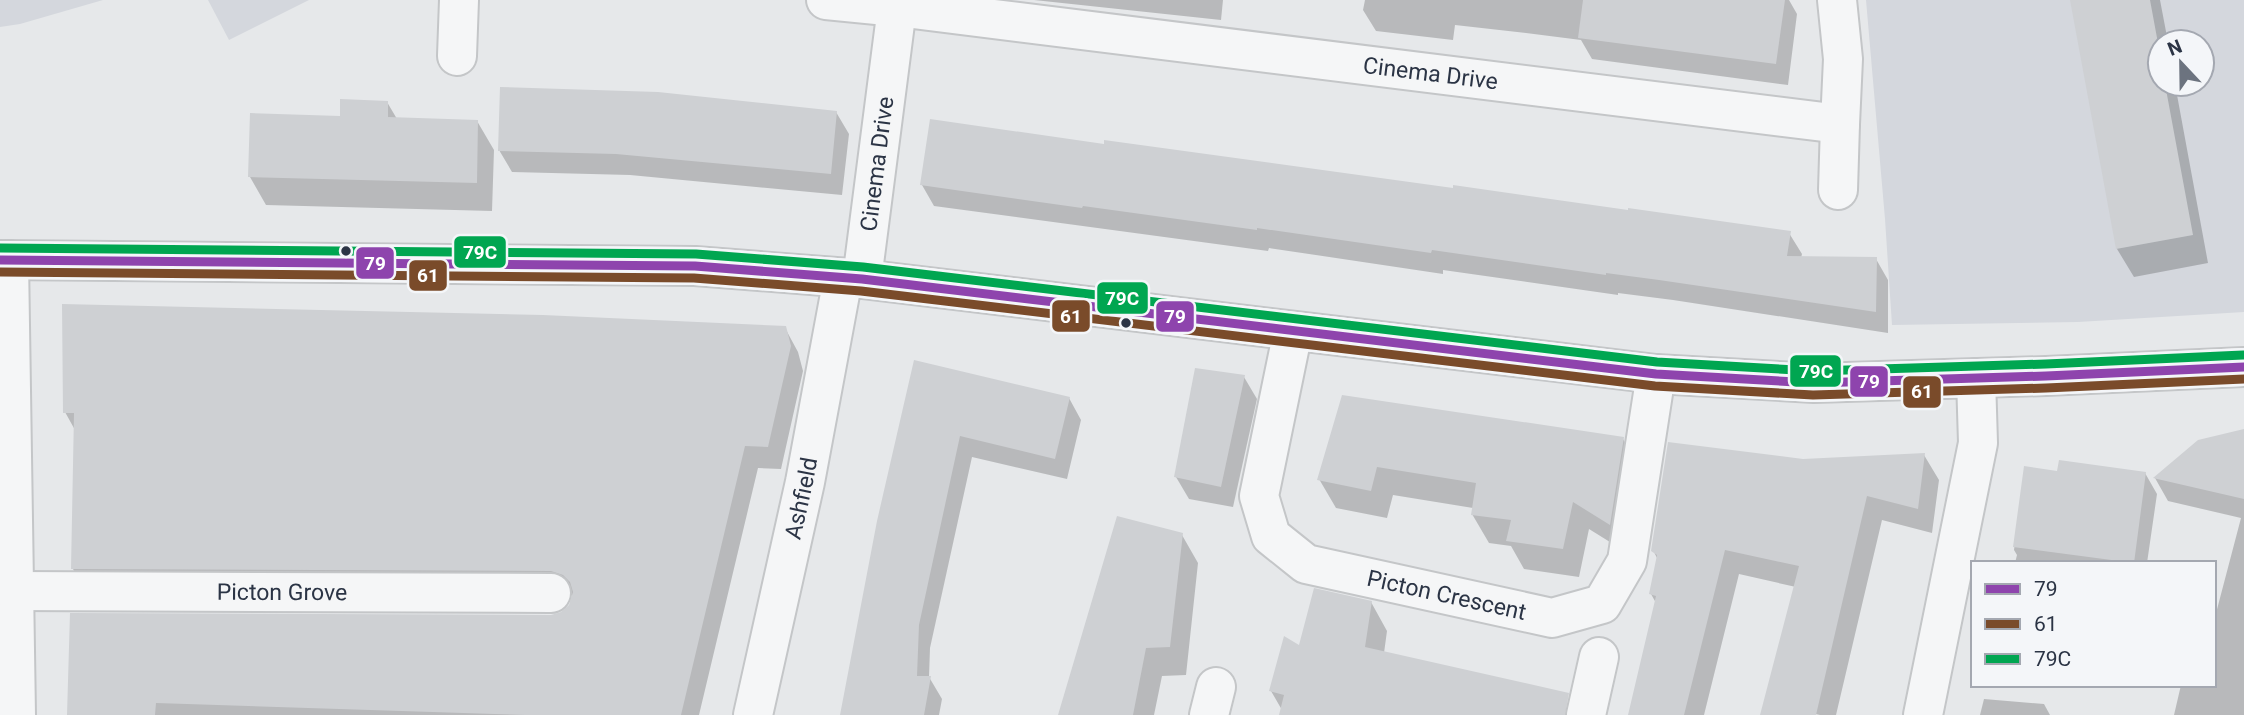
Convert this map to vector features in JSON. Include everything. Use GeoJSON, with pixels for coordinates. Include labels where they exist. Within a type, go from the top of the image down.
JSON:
{"type":"FeatureCollection","features":[{"type":"Feature","properties":{"kind":"main road"},"geometry":{"type":"LineString","coordinates":[[4,260],[695,266],[852,279],[1656,374],[1814,383],[2244,368]]}},
{"type":"Feature","properties":{"kind":"street"},"geometry":{"type":"LineString","coordinates":[[457,56],[459,0]]}},
{"type":"Feature","properties":{"kind":"street","name":"Cinema Drive"},"geometry":{"type":"LineString","coordinates":[[826,0],[897,4],[1840,124]]}},
{"type":"Feature","properties":{"kind":"street"},"geometry":{"type":"LineString","coordinates":[[1837,0],[1843,59],[1838,190]]}},
{"type":"Feature","properties":{"kind":"street","name":"Cinema Drive"},"geometry":{"type":"LineString","coordinates":[[852,279],[897,4]]}},
{"type":"Feature","properties":{"kind":"street"},"geometry":{"type":"LineString","coordinates":[[4,260],[16,715]]}},
{"type":"Feature","properties":{"kind":"street","name":"Ashfield"},"geometry":{"type":"LineString","coordinates":[[753,715],[852,279]]}},
{"type":"Feature","properties":{"kind":"street","name":"Picton Crescent"},"geometry":{"type":"LineString","coordinates":[[1293,331],[1259,496],[1271,536],[1306,564],[1552,618],[1602,604],[1628,561],[1656,374]]}},
{"type":"Feature","properties":{"kind":"street"},"geometry":{"type":"LineString","coordinates":[[1923,715],[1978,443],[1976,377]]}},
{"type":"Feature","properties":{"kind":"street","name":"Picton Grove"},"geometry":{"type":"LineString","coordinates":[[14,591],[551,593]]}},
{"type":"Feature","properties":{"kind":"street"},"geometry":{"type":"LineString","coordinates":[[1586,715],[1599,657]]}},
{"type":"Feature","properties":{"kind":"shaded area"},"geometry":{"type":"Polygon","coordinates":[[[0,0],[103,0],[20,24],[0,27],[0,0]]]}},
{"type":"Feature","properties":{"kind":"shaded area"},"geometry":{"type":"Polygon","coordinates":[[[208,0],[309,0],[229,40],[208,0]]]}},
{"type":"Feature","properties":{"kind":"shaded area"},"geometry":{"type":"Polygon","coordinates":[[[1866,0],[2244,0],[2244,312],[2078,322],[1892,325],[1866,0]]]}},
{"type":"Feature","properties":{"kind":"building"},"geometry":{"type":"Polygon","coordinates":[[[1583,0],[1785,0],[1776,64],[1578,38],[1583,0]]]}},
{"type":"Feature","properties":{"kind":"building"},"geometry":{"type":"Polygon","coordinates":[[[2070,0],[2150,0],[2155,28],[2146,28],[2146,98],[2168,98],[2193,235],[2116,249],[2070,0]]]}},
{"type":"Feature","properties":{"kind":"building"},"geometry":{"type":"Polygon","coordinates":[[[500,87],[658,92],[837,111],[831,174],[616,154],[498,151],[500,87]]]}},
{"type":"Feature","properties":{"kind":"building"},"geometry":{"type":"Polygon","coordinates":[[[340,99],[388,101],[388,117],[478,120],[477,183],[248,177],[250,113],[340,116],[340,99]]]}},
{"type":"Feature","properties":{"kind":"building"},"geometry":{"type":"Polygon","coordinates":[[[930,119],[1104,144],[1104,140],[1791,231],[1787,256],[1877,257],[1876,312],[1659,280],[1432,250],[1431,253],[920,185],[930,119]]]}},
{"type":"Feature","properties":{"kind":"building"},"geometry":{"type":"Polygon","coordinates":[[[62,304],[543,315],[786,326],[791,346],[768,447],[745,446],[681,715],[525,715],[156,703],[155,715],[67,715],[70,613],[551,615],[561,612],[569,605],[573,592],[570,582],[563,575],[551,571],[71,569],[74,413],[63,413],[62,304]]]}},
{"type":"Feature","properties":{"kind":"building"},"geometry":{"type":"Polygon","coordinates":[[[914,360],[1070,397],[1055,459],[960,436],[919,625],[917,676],[931,676],[924,715],[840,715],[877,521],[914,360]]]}},
{"type":"Feature","properties":{"kind":"building"},"geometry":{"type":"Polygon","coordinates":[[[1195,368],[1245,375],[1221,487],[1174,477],[1195,368]]]}},
{"type":"Feature","properties":{"kind":"building"},"geometry":{"type":"Polygon","coordinates":[[[1342,395],[1624,437],[1610,525],[1573,502],[1563,549],[1506,541],[1511,520],[1471,515],[1476,483],[1377,467],[1371,491],[1317,480],[1342,395]]]}},
{"type":"Feature","properties":{"kind":"building"},"geometry":{"type":"Polygon","coordinates":[[[2244,429],[2244,499],[2153,478],[2198,440],[2244,429]]]}},
{"type":"Feature","properties":{"kind":"building"},"geometry":{"type":"Polygon","coordinates":[[[1668,442],[1803,459],[1925,453],[1918,509],[1867,496],[1816,715],[1760,715],[1799,566],[1725,550],[1684,715],[1628,715],[1656,596],[1649,594],[1657,555],[1651,551],[1668,442]]]}},
{"type":"Feature","properties":{"kind":"building"},"geometry":{"type":"Polygon","coordinates":[[[2059,460],[2146,472],[2134,561],[2013,547],[2024,466],[2057,471],[2059,460]]]}},
{"type":"Feature","properties":{"kind":"building"},"geometry":{"type":"Polygon","coordinates":[[[1117,516],[1183,533],[1170,647],[1146,648],[1133,715],[1058,715],[1117,516]]]}},
{"type":"Feature","properties":{"kind":"building"},"geometry":{"type":"Polygon","coordinates":[[[1314,588],[1372,601],[1365,647],[1569,693],[1565,715],[1279,715],[1284,695],[1269,691],[1284,636],[1299,645],[1314,588]]]}},
{"type":"Feature","properties":{"kind":"transit line","name":"79C"},"geometry":{"type":"LineString","coordinates":[[0,248],[696,254],[863,267],[1657,362],[1814,371],[2243,355]]}},
{"type":"Feature","properties":{"kind":"transit line","name":"79"},"geometry":{"type":"LineString","coordinates":[[0,260],[695,266],[862,279],[1656,374],[1814,383],[2244,367]]}},
{"type":"Feature","properties":{"kind":"transit line","name":"61"},"geometry":{"type":"LineString","coordinates":[[0,272],[694,278],[861,291],[1655,386],[1813,395],[2244,379]]}}]}
